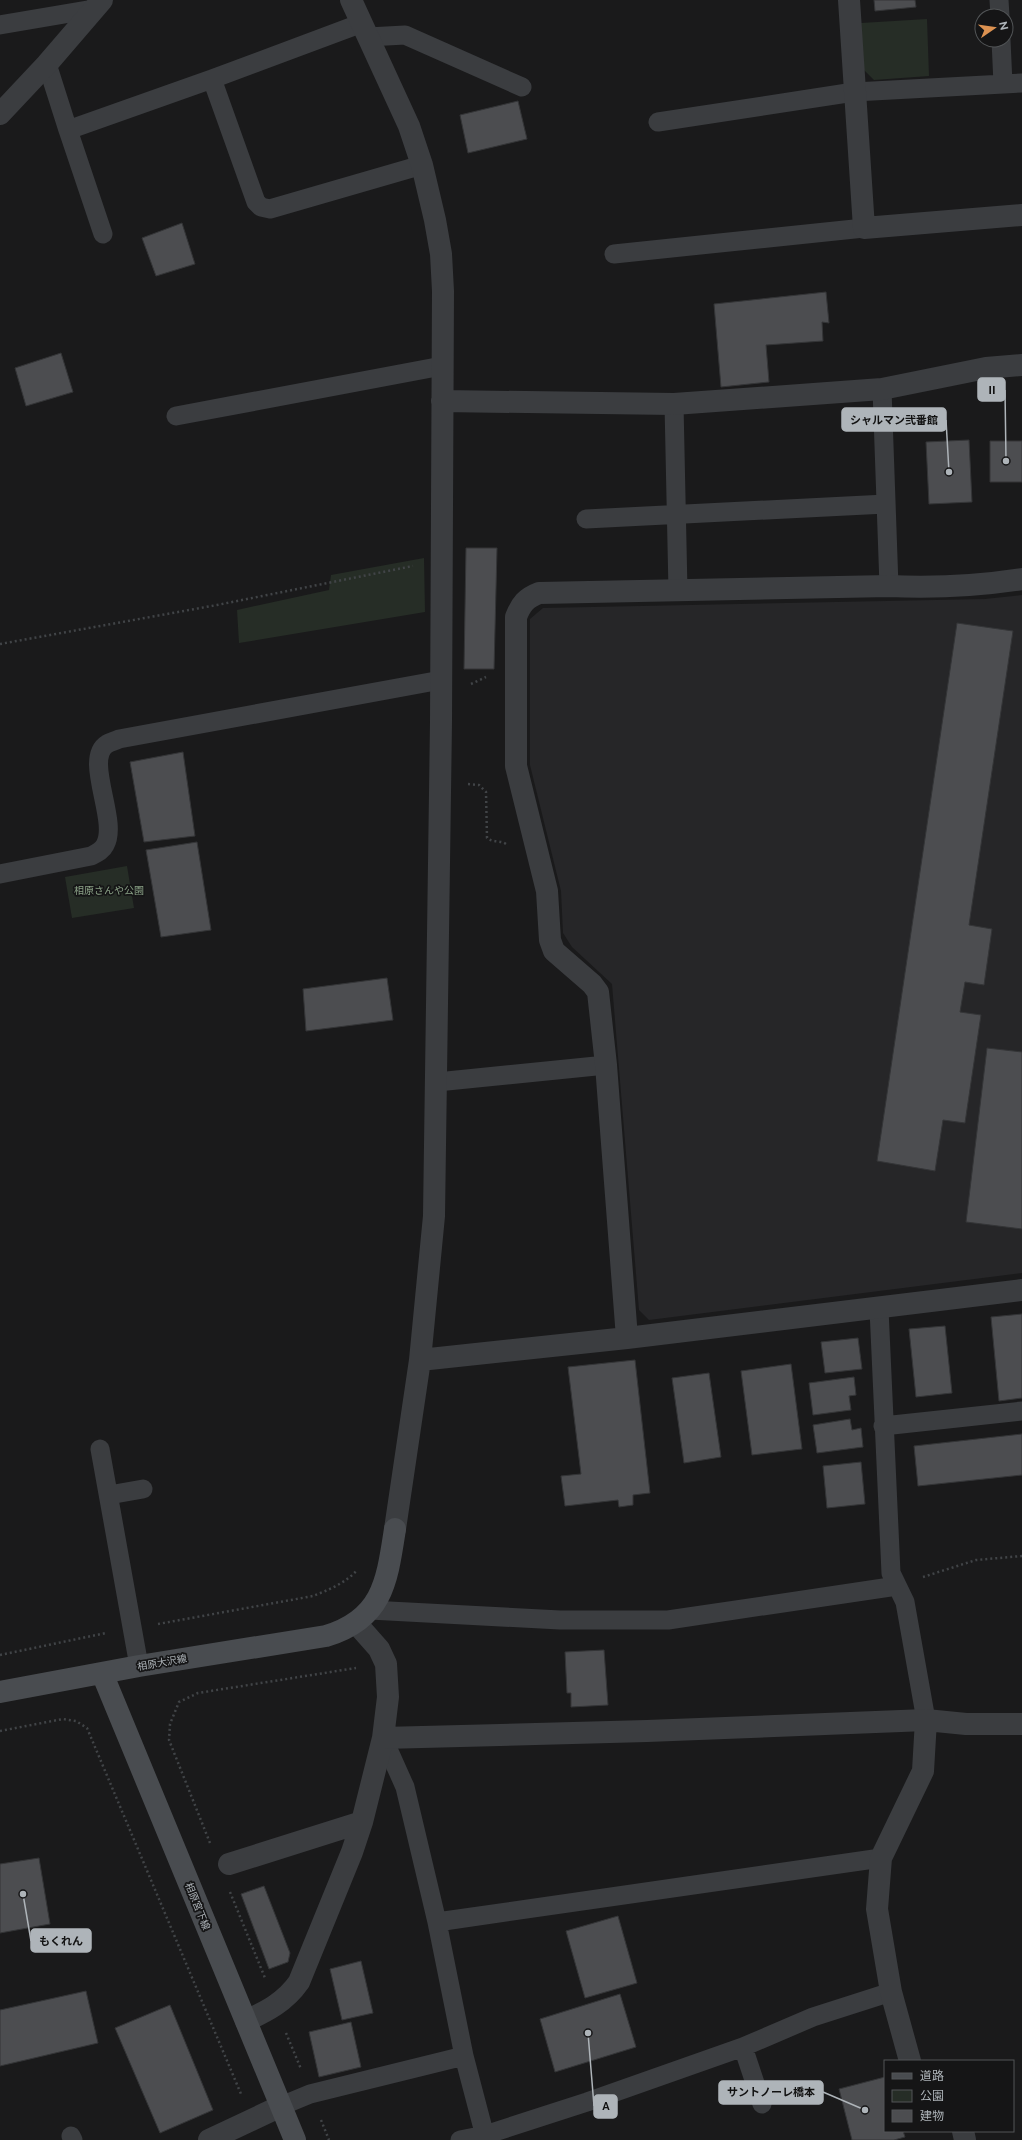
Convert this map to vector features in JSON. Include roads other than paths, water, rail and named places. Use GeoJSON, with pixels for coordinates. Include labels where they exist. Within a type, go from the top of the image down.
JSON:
{"type":"FeatureCollection","features":[{"type":"Feature","properties":{"kind":"street"},"geometry":{"type":"LineString","coordinates":[[246,2021],[276,2006],[291,1993],[299,1982],[352,1852],[362,1822],[383,1738],[388,1697],[386,1664],[363,1617],[383,1586],[389,1565],[420,1360],[434,1216],[437,1082],[443,291],[441,254],[435,220],[422,165],[409,126],[351,0]]}},
{"type":"Feature","properties":{"kind":"street"},"geometry":{"type":"LineString","coordinates":[[849,0],[864,228],[1022,216]]}},
{"type":"Feature","properties":{"kind":"street"},"geometry":{"type":"LineString","coordinates":[[0,114],[47,64],[98,4]]}},
{"type":"Feature","properties":{"kind":"street"},"geometry":{"type":"LineString","coordinates":[[442,401],[674,404],[882,389],[986,368],[1022,365]]}},
{"type":"Feature","properties":{"kind":"street"},"geometry":{"type":"LineString","coordinates":[[627,1338],[606,1065],[598,992],[592,984],[554,951],[550,940],[547,891],[516,766],[516,617],[521,606],[528,598],[539,593],[889,586],[936,588],[979,585],[1022,579]]}},
{"type":"Feature","properties":{"kind":"street"},"geometry":{"type":"LineString","coordinates":[[420,1360],[878,1309],[1022,1290]]}},
{"type":"Feature","properties":{"kind":"street","name":"相原大沢線"},"geometry":{"type":"LineString","coordinates":[[0,1692],[139,1666],[326,1636],[341,1631],[363,1617]]}},
{"type":"Feature","properties":{"kind":"street","name":"相原宮下線"},"geometry":{"type":"LineString","coordinates":[[102,1673],[295,2140]]}},
{"type":"Feature","properties":{"kind":"street"},"geometry":{"type":"LineString","coordinates":[[383,1738],[926,1720],[966,1724],[1022,1724]]}},
{"type":"Feature","properties":{"kind":"street"},"geometry":{"type":"LineString","coordinates":[[910,2060],[891,1992],[877,1909],[881,1858],[923,1771],[926,1720]]}},
{"type":"Feature","properties":{"kind":"street"},"geometry":{"type":"LineString","coordinates":[[229,1864],[362,1822]]}},
{"type":"Feature","properties":{"kind":"street"},"geometry":{"type":"LineString","coordinates":[[209,2140],[281,2106]]}},
{"type":"Feature","properties":{"kind":"lane"},"geometry":{"type":"LineString","coordinates":[[0,25],[98,4]]}},
{"type":"Feature","properties":{"kind":"lane"},"geometry":{"type":"LineString","coordinates":[[68,130],[212,79],[365,30],[405,35],[522,87]]}},
{"type":"Feature","properties":{"kind":"lane"},"geometry":{"type":"LineString","coordinates":[[1001,48],[1003,84]]}},
{"type":"Feature","properties":{"kind":"lane"},"geometry":{"type":"LineString","coordinates":[[47,64],[103,234]]}},
{"type":"Feature","properties":{"kind":"lane"},"geometry":{"type":"LineString","coordinates":[[212,79],[256,202],[261,207],[270,209],[422,165]]}},
{"type":"Feature","properties":{"kind":"lane"},"geometry":{"type":"LineString","coordinates":[[658,122],[854,92],[1022,84]]}},
{"type":"Feature","properties":{"kind":"lane"},"geometry":{"type":"LineString","coordinates":[[614,254],[864,228]]}},
{"type":"Feature","properties":{"kind":"lane"},"geometry":{"type":"LineString","coordinates":[[176,416],[442,366]]}},
{"type":"Feature","properties":{"kind":"lane"},"geometry":{"type":"LineString","coordinates":[[882,389],[889,586]]}},
{"type":"Feature","properties":{"kind":"lane"},"geometry":{"type":"LineString","coordinates":[[674,404],[678,591]]}},
{"type":"Feature","properties":{"kind":"lane"},"geometry":{"type":"LineString","coordinates":[[586,519],[676,516],[886,504]]}},
{"type":"Feature","properties":{"kind":"lane"},"geometry":{"type":"LineString","coordinates":[[0,874],[91,856],[100,852],[105,845],[109,834],[99,766],[99,754],[106,744],[119,739],[207,722],[440,680]]}},
{"type":"Feature","properties":{"kind":"lane"},"geometry":{"type":"LineString","coordinates":[[437,1082],[606,1065]]}},
{"type":"Feature","properties":{"kind":"lane"},"geometry":{"type":"LineString","coordinates":[[878,1309],[891,1573],[905,1602],[926,1720]]}},
{"type":"Feature","properties":{"kind":"lane"},"geometry":{"type":"LineString","coordinates":[[884,1426],[1022,1411]]}},
{"type":"Feature","properties":{"kind":"lane"},"geometry":{"type":"LineString","coordinates":[[100,1449],[139,1666]]}},
{"type":"Feature","properties":{"kind":"lane"},"geometry":{"type":"LineString","coordinates":[[109,1495],[143,1489]]}},
{"type":"Feature","properties":{"kind":"lane"},"geometry":{"type":"LineString","coordinates":[[363,1617],[668,1620],[897,1586]]}},
{"type":"Feature","properties":{"kind":"lane"},"geometry":{"type":"LineString","coordinates":[[383,1738],[405,1787],[437,1922],[464,2056],[485,2138]]}},
{"type":"Feature","properties":{"kind":"lane"},"geometry":{"type":"LineString","coordinates":[[437,1922],[881,1858]]}},
{"type":"Feature","properties":{"kind":"lane"},"geometry":{"type":"LineString","coordinates":[[460,2140],[485,2138],[743,2047],[813,2017],[891,1992]]}},
{"type":"Feature","properties":{"kind":"lane"},"geometry":{"type":"LineString","coordinates":[[743,2047],[762,2104]]}},
{"type":"Feature","properties":{"kind":"lane"},"geometry":{"type":"LineString","coordinates":[[281,2106],[310,2094],[464,2056]]}},
{"type":"Feature","properties":{"kind":"place","name":"Ⅱ"},"geometry":{"type":"Point","coordinates":[1006,461]}},
{"type":"Feature","properties":{"kind":"place","name":"シャルマン弐番館"},"geometry":{"type":"Point","coordinates":[949,472]}},
{"type":"Feature","properties":{"kind":"place","name":"もくれん"},"geometry":{"type":"Point","coordinates":[23,1894]}},
{"type":"Feature","properties":{"kind":"place","name":"A"},"geometry":{"type":"Point","coordinates":[588,2033]}},
{"type":"Feature","properties":{"kind":"place","name":"サントノーレ橋本"},"geometry":{"type":"Point","coordinates":[865,2110]}},
{"type":"Feature","properties":{"kind":"park label","name":"相原さんや公園"},"geometry":{"type":"Point","coordinates":[109,890]}}]}
